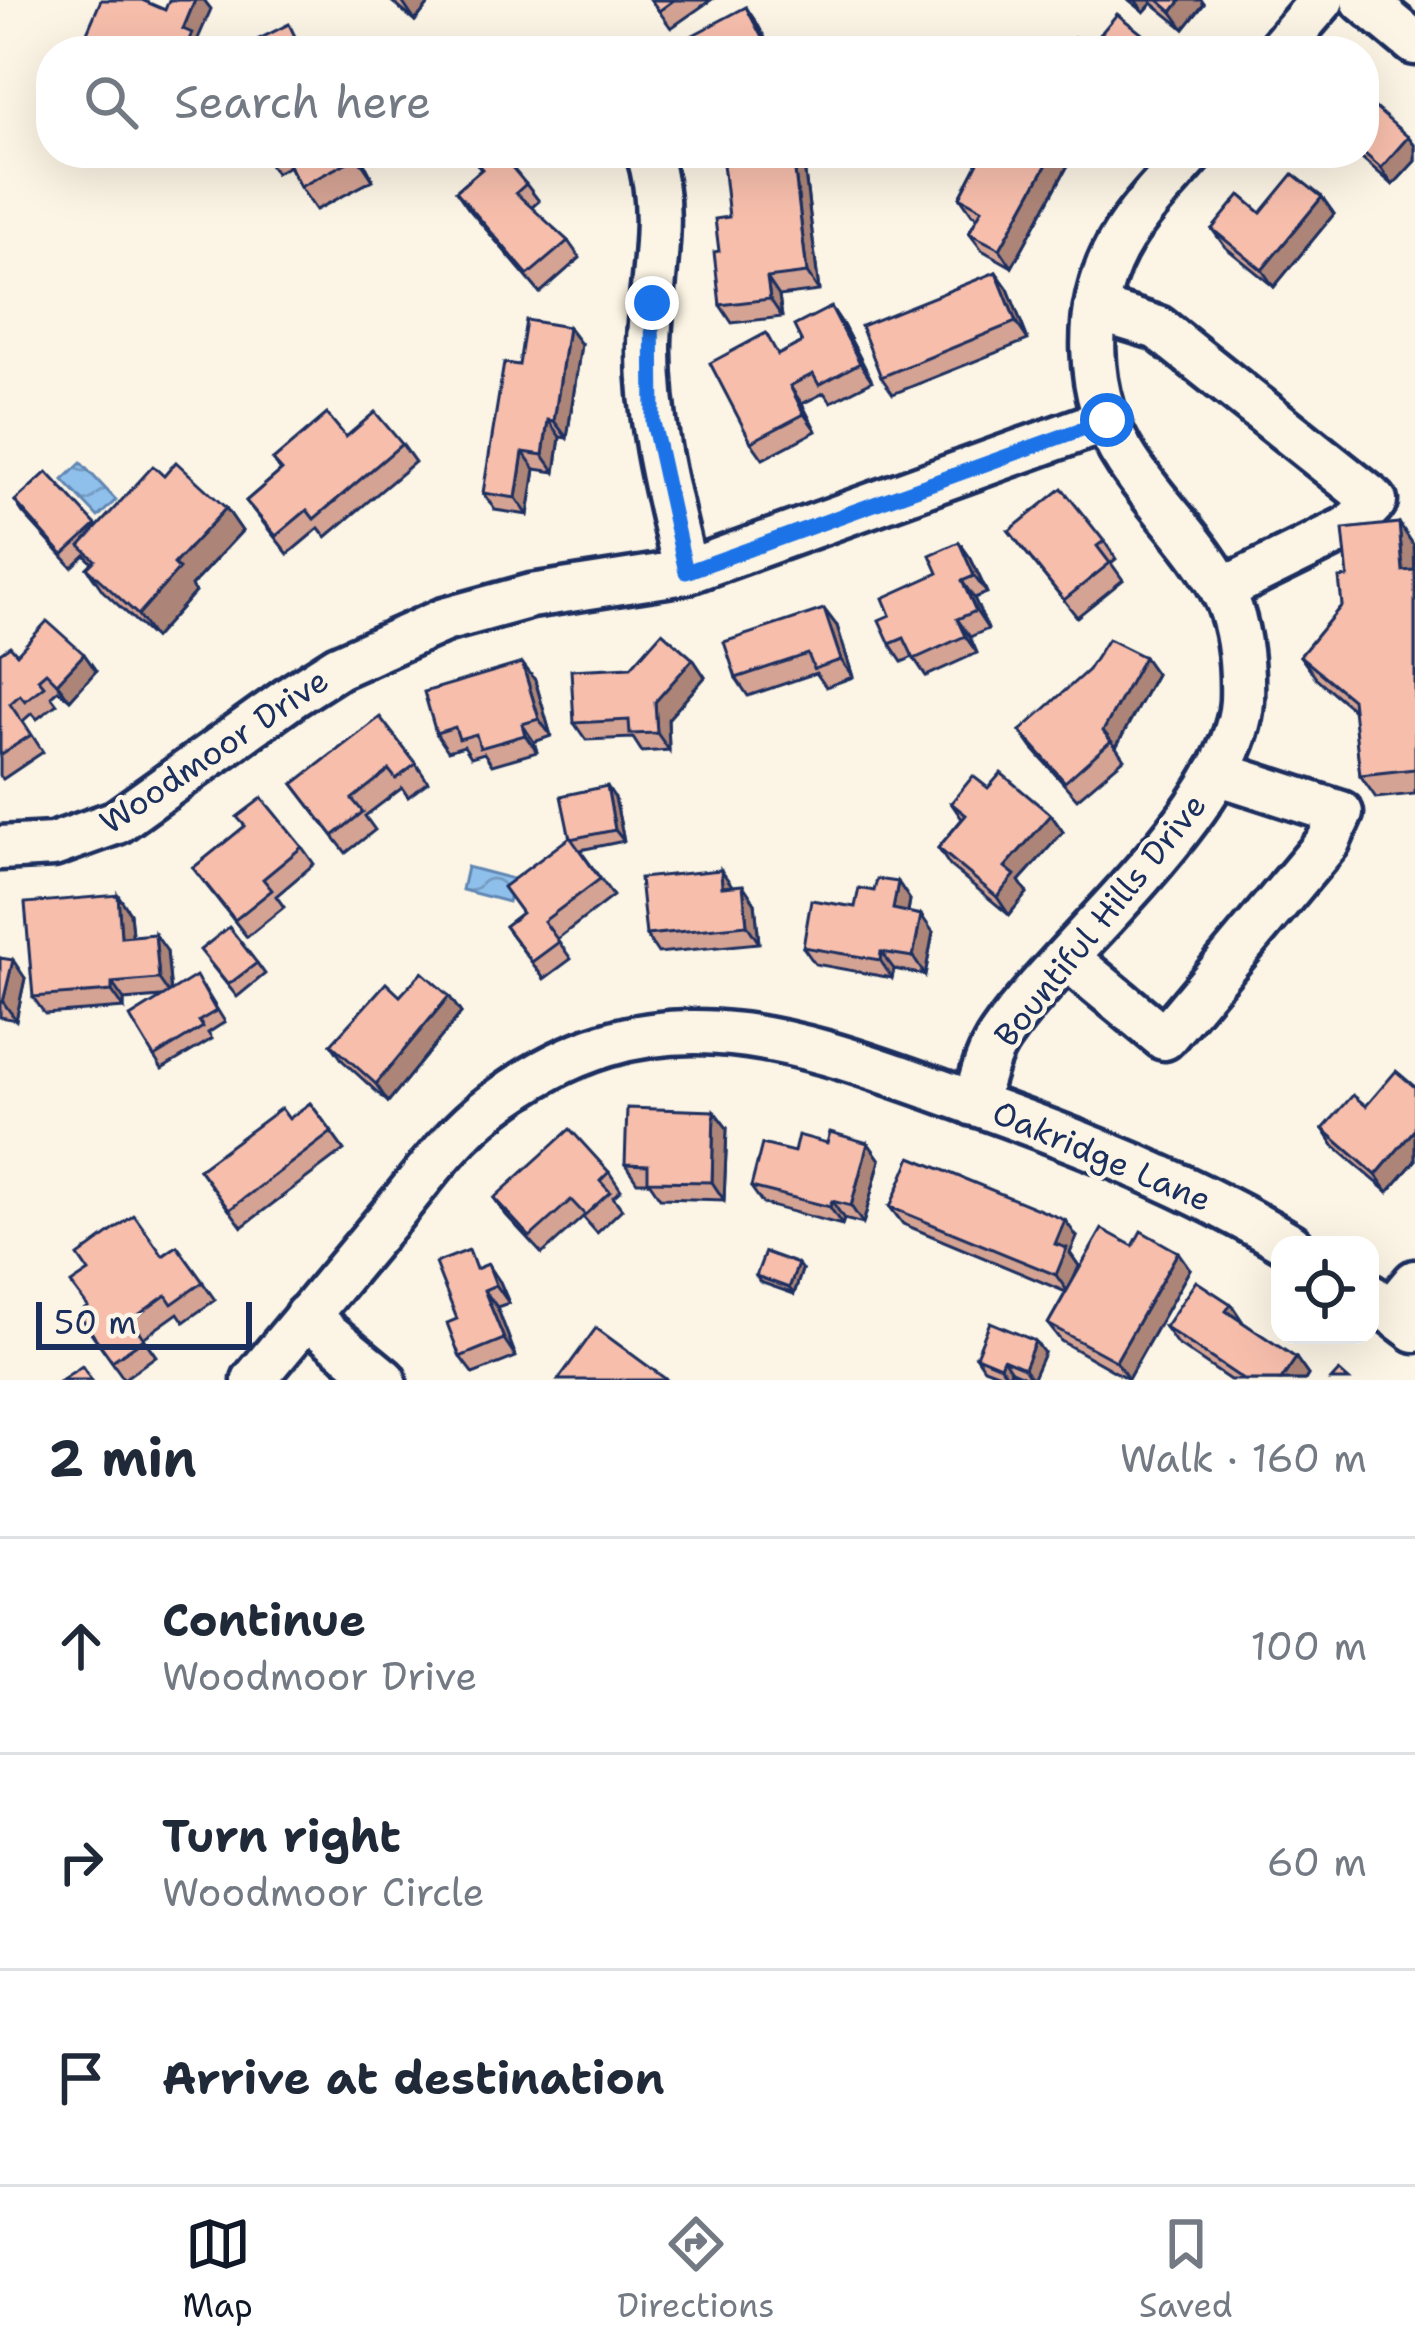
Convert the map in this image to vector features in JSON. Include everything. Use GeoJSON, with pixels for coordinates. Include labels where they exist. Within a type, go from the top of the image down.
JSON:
{"type":"FeatureCollection","features":[{"type":"Feature","properties":{"kind":"street"},"geometry":{"type":"LineString","coordinates":[[1291,36],[1322,0]]}},
{"type":"Feature","properties":{"kind":"street"},"geometry":{"type":"LineString","coordinates":[[1363,0],[1415,44]]}},
{"type":"Feature","properties":{"kind":"street"},"geometry":{"type":"LineString","coordinates":[[650,168],[658,213],[650,385],[660,462],[686,572]]}},
{"type":"Feature","properties":{"kind":"street","name":"Bountiful Hills Drive"},"geometry":{"type":"LineString","coordinates":[[974,1103],[998,1037],[1217,772],[1238,725],[1242,699],[1236,626],[1222,590],[1125,458],[1107,420],[1093,355],[1096,309],[1105,272],[1123,237],[1180,168]]}},
{"type":"Feature","properties":{"kind":"street"},"geometry":{"type":"LineString","coordinates":[[1096,309],[1158,328],[1375,501],[1350,527],[1222,590]]}},
{"type":"Feature","properties":{"kind":"street","name":"Woodmoor Drive"},"geometry":{"type":"LineString","coordinates":[[0,848],[53,845],[117,822],[294,694],[338,667],[444,620],[531,596],[686,572],[1107,420]]}},
{"type":"Feature","properties":{"kind":"street"},"geometry":{"type":"LineString","coordinates":[[1067,958],[1164,1038],[1328,842],[1341,813],[1217,772]]}},
{"type":"Feature","properties":{"kind":"street"},"geometry":{"type":"LineString","coordinates":[[254,1380],[474,1120],[538,1076],[604,1048],[679,1033],[771,1036],[974,1103]]}},
{"type":"Feature","properties":{"kind":"street","name":"Oakridge Lane"},"geometry":{"type":"LineString","coordinates":[[974,1103],[1156,1173],[1274,1236]]}},
{"type":"Feature","properties":{"kind":"street"},"geometry":{"type":"LineString","coordinates":[[306,1316],[384,1380]]}},
{"type":"Feature","properties":{"kind":"water"},"geometry":{"type":"Polygon","coordinates":[[[81,463],[116,500],[98,517],[63,480],[81,463]]]}},
{"type":"Feature","properties":{"kind":"water"},"geometry":{"type":"Polygon","coordinates":[[[467,867],[513,879],[508,902],[462,890],[467,867]]]}},
{"type":"Feature","properties":{"kind":"building"},"geometry":{"type":"Polygon","coordinates":[[[101,0],[142,0],[165,10],[169,0],[195,0],[183,29],[191,36],[85,36],[101,0]]]}},
{"type":"Feature","properties":{"kind":"building"},"geometry":{"type":"Polygon","coordinates":[[[651,0],[674,0],[659,11],[651,0]]]}},
{"type":"Feature","properties":{"kind":"building"},"geometry":{"type":"Polygon","coordinates":[[[1158,0],[1181,0],[1172,12],[1158,0]]]}},
{"type":"Feature","properties":{"kind":"building"},"geometry":{"type":"Polygon","coordinates":[[[746,7],[761,36],[691,36],[746,7]]]}},
{"type":"Feature","properties":{"kind":"building"},"geometry":{"type":"Polygon","coordinates":[[[1117,14],[1145,36],[1099,36],[1117,14]]]}},
{"type":"Feature","properties":{"kind":"building"},"geometry":{"type":"Polygon","coordinates":[[[289,24],[295,36],[265,36],[289,24]]]}},
{"type":"Feature","properties":{"kind":"building"},"geometry":{"type":"Polygon","coordinates":[[[1379,111],[1408,137],[1379,166],[1379,111]]]}},
{"type":"Feature","properties":{"kind":"building"},"geometry":{"type":"Polygon","coordinates":[[[290,168],[336,168],[300,187],[290,168]]]}},
{"type":"Feature","properties":{"kind":"building"},"geometry":{"type":"Polygon","coordinates":[[[513,168],[526,184],[516,193],[568,241],[528,275],[456,191],[482,169],[513,168]]]}},
{"type":"Feature","properties":{"kind":"building"},"geometry":{"type":"Polygon","coordinates":[[[723,168],[795,168],[807,273],[767,278],[770,299],[720,305],[715,219],[729,217],[723,168]]]}},
{"type":"Feature","properties":{"kind":"building"},"geometry":{"type":"Polygon","coordinates":[[[975,168],[1045,168],[1000,249],[969,233],[982,209],[960,197],[975,168]]]}},
{"type":"Feature","properties":{"kind":"building"},"geometry":{"type":"Polygon","coordinates":[[[1293,174],[1322,197],[1262,270],[1212,229],[1240,195],[1261,213],[1293,174]]]}},
{"type":"Feature","properties":{"kind":"building"},"geometry":{"type":"Polygon","coordinates":[[[996,272],[1016,322],[881,377],[861,326],[996,272]]]}},
{"type":"Feature","properties":{"kind":"building"},"geometry":{"type":"Polygon","coordinates":[[[831,307],[860,363],[819,385],[813,374],[790,386],[804,414],[751,442],[710,363],[766,333],[778,355],[802,342],[794,326],[831,307]]]}},
{"type":"Feature","properties":{"kind":"building"},"geometry":{"type":"Polygon","coordinates":[[[526,320],[568,327],[554,421],[548,420],[543,455],[523,452],[516,498],[483,493],[504,363],[519,365],[526,320]]]}},
{"type":"Feature","properties":{"kind":"building"},"geometry":{"type":"Polygon","coordinates":[[[375,412],[402,444],[314,519],[307,510],[276,536],[246,501],[282,470],[273,460],[327,414],[346,437],[375,412]]]}},
{"type":"Feature","properties":{"kind":"building"},"geometry":{"type":"Polygon","coordinates":[[[176,462],[226,508],[174,564],[179,569],[138,615],[87,568],[95,560],[80,546],[153,466],[164,476],[176,462]]]}},
{"type":"Feature","properties":{"kind":"building"},"geometry":{"type":"Polygon","coordinates":[[[47,472],[96,525],[63,555],[15,501],[47,472]]]}},
{"type":"Feature","properties":{"kind":"building"},"geometry":{"type":"Polygon","coordinates":[[[1062,488],[1104,541],[1097,546],[1110,563],[1064,600],[1009,531],[1062,488]]]}},
{"type":"Feature","properties":{"kind":"building"},"geometry":{"type":"Polygon","coordinates":[[[1399,523],[1403,571],[1415,570],[1415,769],[1360,775],[1352,699],[1300,656],[1342,605],[1339,578],[1348,577],[1343,529],[1399,523]]]}},
{"type":"Feature","properties":{"kind":"building"},"geometry":{"type":"Polygon","coordinates":[[[959,542],[974,576],[962,581],[976,611],[957,619],[965,636],[914,659],[904,638],[890,644],[879,620],[890,615],[883,598],[938,573],[930,555],[959,542]]]}},
{"type":"Feature","properties":{"kind":"building"},"geometry":{"type":"Polygon","coordinates":[[[824,609],[841,660],[814,669],[808,654],[736,678],[724,642],[824,609]]]}},
{"type":"Feature","properties":{"kind":"building"},"geometry":{"type":"Polygon","coordinates":[[[47,621],[84,654],[57,683],[46,672],[38,679],[44,686],[25,701],[20,695],[10,704],[31,735],[0,755],[0,653],[10,646],[17,654],[47,621]]]}},
{"type":"Feature","properties":{"kind":"building"},"geometry":{"type":"Polygon","coordinates":[[[662,632],[693,659],[655,702],[657,733],[630,734],[629,720],[574,723],[571,670],[631,667],[662,632]]]}},
{"type":"Feature","properties":{"kind":"building"},"geometry":{"type":"Polygon","coordinates":[[[1108,639],[1144,657],[1103,731],[1111,741],[1065,782],[1020,731],[1088,670],[1108,639]]]}},
{"type":"Feature","properties":{"kind":"building"},"geometry":{"type":"Polygon","coordinates":[[[522,663],[539,719],[522,724],[525,735],[480,748],[476,734],[459,739],[455,727],[436,733],[424,692],[522,663]]]}},
{"type":"Feature","properties":{"kind":"building"},"geometry":{"type":"Polygon","coordinates":[[[380,717],[416,764],[396,779],[389,770],[352,799],[363,812],[333,836],[293,784],[380,717]]]}},
{"type":"Feature","properties":{"kind":"building"},"geometry":{"type":"Polygon","coordinates":[[[1001,773],[1051,815],[1005,867],[1015,875],[997,897],[938,848],[966,815],[951,803],[973,776],[988,788],[1001,773]]]}},
{"type":"Feature","properties":{"kind":"building"},"geometry":{"type":"Polygon","coordinates":[[[607,786],[615,830],[570,839],[561,796],[607,786]]]}},
{"type":"Feature","properties":{"kind":"building"},"geometry":{"type":"Polygon","coordinates":[[[262,798],[302,847],[263,879],[272,890],[235,920],[193,868],[245,826],[237,817],[262,798]]]}},
{"type":"Feature","properties":{"kind":"building"},"geometry":{"type":"Polygon","coordinates":[[[570,837],[600,879],[544,921],[559,942],[532,962],[505,926],[522,913],[503,887],[570,837]]]}},
{"type":"Feature","properties":{"kind":"building"},"geometry":{"type":"Polygon","coordinates":[[[721,870],[722,887],[743,885],[747,925],[646,935],[640,878],[721,870]]]}},
{"type":"Feature","properties":{"kind":"building"},"geometry":{"type":"Polygon","coordinates":[[[877,879],[898,882],[893,909],[921,915],[913,957],[881,952],[880,960],[803,947],[811,900],[855,907],[859,888],[874,891],[877,879]]]}},
{"type":"Feature","properties":{"kind":"building"},"geometry":{"type":"Polygon","coordinates":[[[118,895],[121,937],[155,934],[159,979],[112,983],[112,991],[33,997],[25,903],[118,895]]]}},
{"type":"Feature","properties":{"kind":"building"},"geometry":{"type":"Polygon","coordinates":[[[229,927],[257,963],[228,985],[200,950],[229,927]]]}},
{"type":"Feature","properties":{"kind":"building"},"geometry":{"type":"Polygon","coordinates":[[[0,958],[13,960],[3,1002],[0,1002],[0,958]]]}},
{"type":"Feature","properties":{"kind":"building"},"geometry":{"type":"Polygon","coordinates":[[[422,972],[449,996],[376,1084],[331,1044],[386,983],[400,996],[422,972]]]}},
{"type":"Feature","properties":{"kind":"building"},"geometry":{"type":"Polygon","coordinates":[[[196,976],[216,1011],[199,1021],[203,1027],[154,1057],[130,1017],[196,976]]]}},
{"type":"Feature","properties":{"kind":"building"},"geometry":{"type":"Polygon","coordinates":[[[1396,1071],[1415,1087],[1415,1129],[1376,1175],[1323,1129],[1353,1095],[1366,1106],[1396,1071]]]}},
{"type":"Feature","properties":{"kind":"building"},"geometry":{"type":"Polygon","coordinates":[[[310,1103],[332,1132],[229,1210],[199,1169],[281,1108],[289,1119],[310,1103]]]}},
{"type":"Feature","properties":{"kind":"building"},"geometry":{"type":"Polygon","coordinates":[[[627,1108],[714,1111],[712,1182],[648,1181],[648,1165],[625,1164],[627,1108]]]}},
{"type":"Feature","properties":{"kind":"building"},"geometry":{"type":"Polygon","coordinates":[[[570,1129],[609,1172],[600,1181],[610,1192],[585,1215],[571,1200],[530,1237],[494,1198],[570,1129]]]}},
{"type":"Feature","properties":{"kind":"building"},"geometry":{"type":"Polygon","coordinates":[[[830,1132],[868,1143],[851,1206],[832,1201],[830,1207],[751,1187],[762,1144],[794,1152],[798,1135],[827,1143],[830,1132]]]}},
{"type":"Feature","properties":{"kind":"building"},"geometry":{"type":"Polygon","coordinates":[[[911,1157],[1065,1220],[1055,1244],[1067,1248],[1056,1275],[890,1207],[911,1157]]]}},
{"type":"Feature","properties":{"kind":"building"},"geometry":{"type":"Polygon","coordinates":[[[134,1215],[163,1256],[177,1246],[203,1282],[172,1304],[166,1295],[131,1320],[144,1339],[112,1361],[78,1314],[88,1307],[71,1284],[89,1272],[78,1256],[134,1215]]]}},
{"type":"Feature","properties":{"kind":"building"},"geometry":{"type":"Polygon","coordinates":[[[1102,1229],[1133,1246],[1141,1231],[1178,1252],[1116,1361],[1048,1324],[1102,1229]]]}},
{"type":"Feature","properties":{"kind":"building"},"geometry":{"type":"Polygon","coordinates":[[[469,1250],[476,1269],[488,1264],[496,1285],[484,1290],[504,1339],[460,1357],[447,1323],[457,1319],[435,1263],[469,1250]]]}},
{"type":"Feature","properties":{"kind":"building"},"geometry":{"type":"Polygon","coordinates":[[[765,1252],[798,1264],[789,1288],[756,1276],[765,1252]]]}},
{"type":"Feature","properties":{"kind":"building"},"geometry":{"type":"Polygon","coordinates":[[[1196,1281],[1231,1304],[1226,1311],[1296,1358],[1281,1380],[1244,1380],[1165,1327],[1196,1281]]]}},
{"type":"Feature","properties":{"kind":"building"},"geometry":{"type":"Polygon","coordinates":[[[990,1322],[1035,1341],[1024,1368],[1003,1359],[1000,1366],[976,1356],[990,1322]]]}},
{"type":"Feature","properties":{"kind":"building"},"geometry":{"type":"Polygon","coordinates":[[[596,1328],[667,1380],[558,1380],[596,1328]]]}},
{"type":"Feature","properties":{"kind":"building"},"geometry":{"type":"Polygon","coordinates":[[[82,1366],[91,1380],[61,1380],[82,1366]]]}},
{"type":"Feature","properties":{"kind":"route"},"geometry":{"type":"LineString","coordinates":[[652,303],[653,422],[686,572],[1107,420]]}}]}
